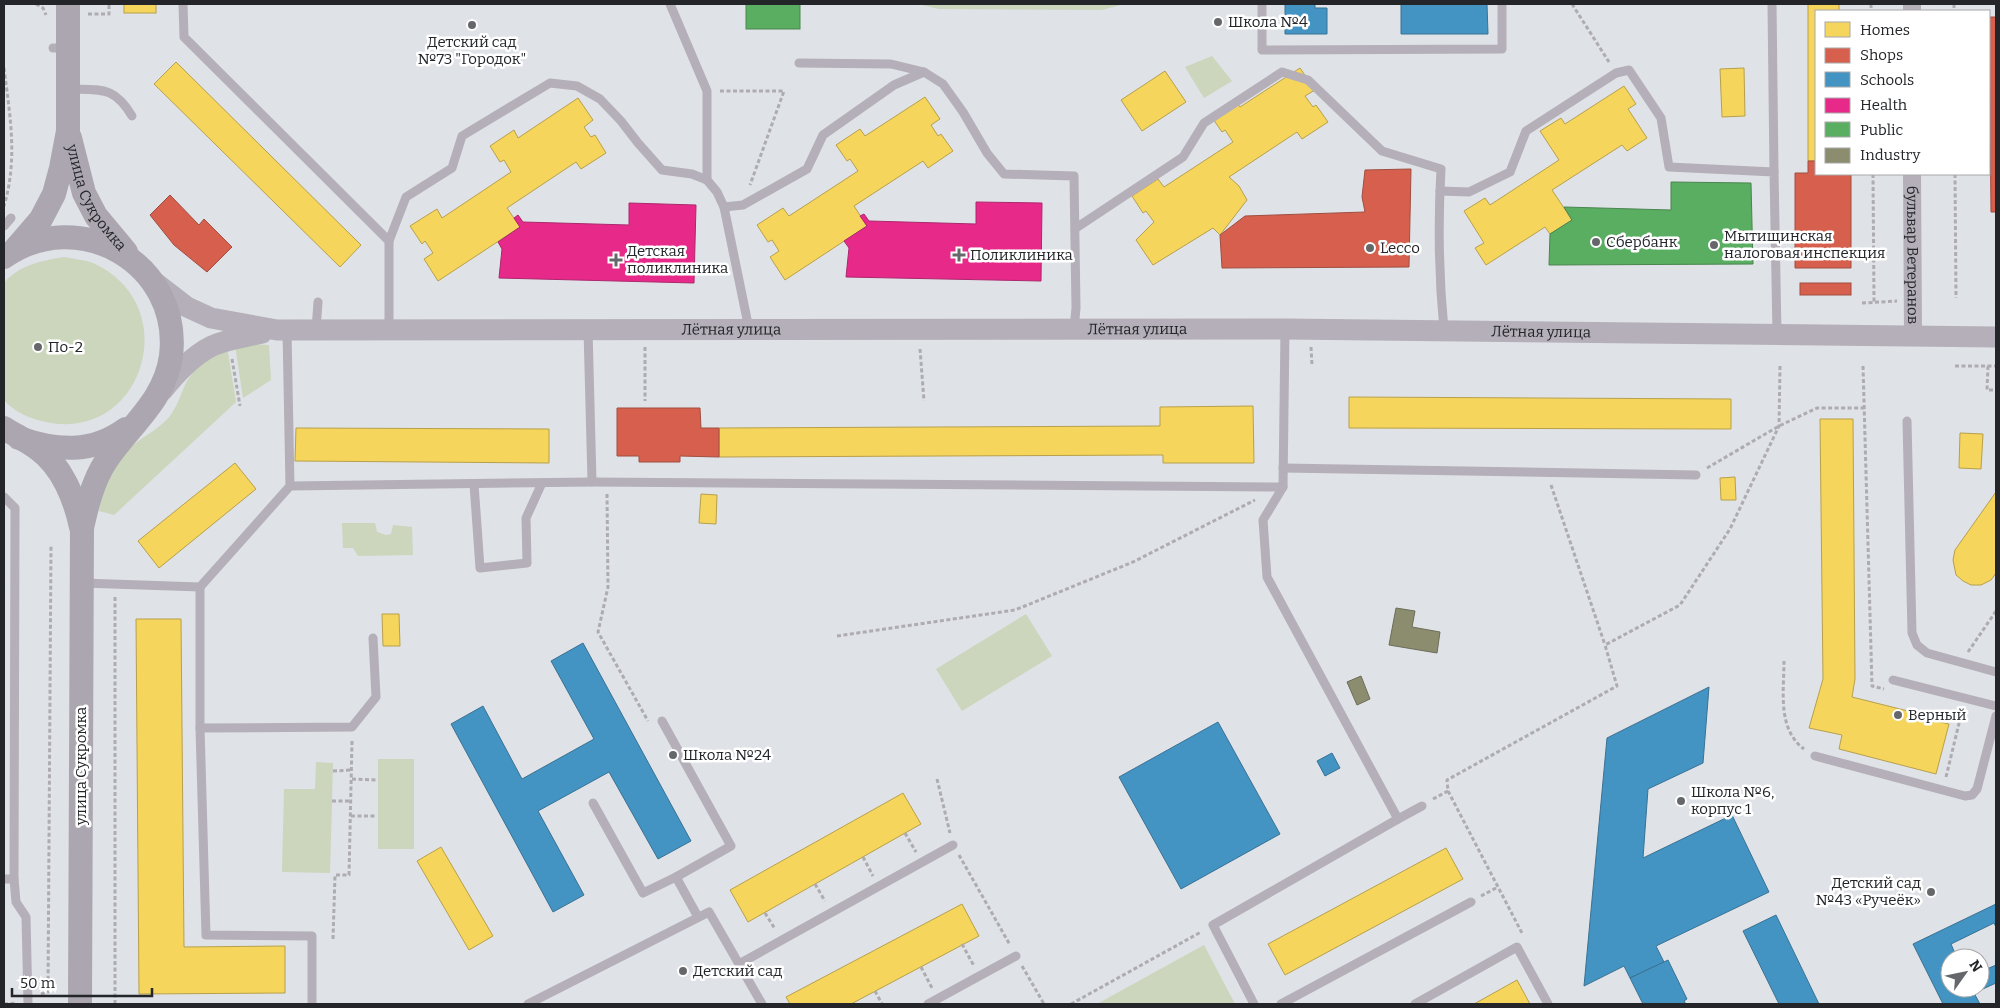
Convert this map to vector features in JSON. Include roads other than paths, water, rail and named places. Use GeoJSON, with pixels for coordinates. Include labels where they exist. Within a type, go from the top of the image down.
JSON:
{"type":"FeatureCollection","features":[{"type":"Feature","properties":{"kind":"main road","name":"улица Сукромка"},"geometry":{"type":"LineString","coordinates":[[9,253],[41,219],[54,194],[68,131],[68,89],[60,48],[76,9]]}},
{"type":"Feature","properties":{"kind":"main road","name":"улица Сукромка"},"geometry":{"type":"LineString","coordinates":[[68,131],[84,193],[96,216],[132,259]]}},
{"type":"Feature","properties":{"kind":"main road"},"geometry":{"type":"LineString","coordinates":[[9,253],[43,239],[68,236],[97,242],[113,248],[132,259],[150,278],[166,306],[171,330],[171,356],[166,377],[158,395],[106,461],[95,481],[82,528]]}},
{"type":"Feature","properties":{"kind":"main road"},"geometry":{"type":"LineString","coordinates":[[11,433],[43,446],[67,449],[106,441],[124,431],[143,416]]}},
{"type":"Feature","properties":{"kind":"main road"},"geometry":{"type":"LineString","coordinates":[[11,433],[39,450],[57,469],[72,495],[82,528]]}},
{"type":"Feature","properties":{"kind":"main road","name":"улица Сукромка"},"geometry":{"type":"LineString","coordinates":[[80,1004],[82,528]]}},
{"type":"Feature","properties":{"kind":"street","name":"бульвар Ветеранов"},"geometry":{"type":"LineString","coordinates":[[1912,175],[1913,336]]}},
{"type":"Feature","properties":{"kind":"street"},"geometry":{"type":"LineString","coordinates":[[150,278],[187,307],[211,318],[282,330]]}},
{"type":"Feature","properties":{"kind":"street","name":"Лётная улица"},"geometry":{"type":"LineString","coordinates":[[282,330],[1285,328],[1996,337]]}},
{"type":"Feature","properties":{"kind":"street"},"geometry":{"type":"LineString","coordinates":[[158,395],[192,359],[212,346],[282,330]]}},
{"type":"Feature","properties":{"kind":"lane"},"geometry":{"type":"LineString","coordinates":[[183,4],[184,37],[389,241]]}},
{"type":"Feature","properties":{"kind":"lane"},"geometry":{"type":"LineString","coordinates":[[670,4],[707,91],[707,180]]}},
{"type":"Feature","properties":{"kind":"lane"},"geometry":{"type":"LineString","coordinates":[[1262,4],[1262,50],[1502,49],[1502,4]]}},
{"type":"Feature","properties":{"kind":"lane"},"geometry":{"type":"LineString","coordinates":[[1772,4],[1776,334]]}},
{"type":"Feature","properties":{"kind":"lane"},"geometry":{"type":"LineString","coordinates":[[799,63],[891,64],[924,72],[943,84],[963,112],[987,153],[1004,174],[1074,176],[1076,228],[1076,308],[1074,329]]}},
{"type":"Feature","properties":{"kind":"lane"},"geometry":{"type":"LineString","coordinates":[[1440,191],[1469,192],[1510,172],[1526,131],[1616,73],[1629,70],[1661,118],[1669,167],[1774,172]]}},
{"type":"Feature","properties":{"kind":"lane"},"geometry":{"type":"LineString","coordinates":[[724,207],[743,205],[807,170],[823,135],[894,85],[924,72]]}},
{"type":"Feature","properties":{"kind":"lane"},"geometry":{"type":"LineString","coordinates":[[1076,228],[1183,157],[1204,123],[1282,72],[1308,80],[1382,151],[1441,170],[1442,307],[1444,330]]}},
{"type":"Feature","properties":{"kind":"lane"},"geometry":{"type":"LineString","coordinates":[[389,330],[389,241],[406,197],[452,168],[462,136],[550,83],[577,86],[600,99],[622,121],[638,143],[662,170],[692,174],[707,180],[718,192],[724,207],[750,330]]}},
{"type":"Feature","properties":{"kind":"lane"},"geometry":{"type":"LineString","coordinates":[[68,89],[104,90],[122,100],[132,116]]}},
{"type":"Feature","properties":{"kind":"lane"},"geometry":{"type":"LineString","coordinates":[[4,226],[11,218]]}},
{"type":"Feature","properties":{"kind":"lane"},"geometry":{"type":"LineString","coordinates":[[316,330],[318,302]]}},
{"type":"Feature","properties":{"kind":"lane"},"geometry":{"type":"LineString","coordinates":[[1285,328],[1283,487],[1263,520],[1267,577],[1398,819]]}},
{"type":"Feature","properties":{"kind":"lane"},"geometry":{"type":"LineString","coordinates":[[588,329],[592,482]]}},
{"type":"Feature","properties":{"kind":"lane"},"geometry":{"type":"LineString","coordinates":[[282,330],[290,486],[200,587],[200,728],[206,935],[312,936],[312,1004]]}},
{"type":"Feature","properties":{"kind":"lane"},"geometry":{"type":"LineString","coordinates":[[1907,421],[1912,633],[1917,645],[1927,653],[1996,672]]}},
{"type":"Feature","properties":{"kind":"lane"},"geometry":{"type":"LineString","coordinates":[[1283,468],[1696,475]]}},
{"type":"Feature","properties":{"kind":"lane"},"geometry":{"type":"LineString","coordinates":[[290,486],[592,482],[1283,487]]}},
{"type":"Feature","properties":{"kind":"lane"},"geometry":{"type":"LineString","coordinates":[[474,484],[480,568],[528,563],[526,518],[542,483]]}},
{"type":"Feature","properties":{"kind":"lane"},"geometry":{"type":"LineString","coordinates":[[4,497],[15,508],[14,879],[16,902],[26,917],[28,1004]]}},
{"type":"Feature","properties":{"kind":"lane"},"geometry":{"type":"LineString","coordinates":[[81,583],[200,587]]}},
{"type":"Feature","properties":{"kind":"lane"},"geometry":{"type":"LineString","coordinates":[[200,728],[352,727],[376,697],[373,638]]}},
{"type":"Feature","properties":{"kind":"lane"},"geometry":{"type":"LineString","coordinates":[[1893,680],[1996,706]]}},
{"type":"Feature","properties":{"kind":"lane"},"geometry":{"type":"LineString","coordinates":[[1815,756],[1965,796],[1972,795],[1977,789],[1996,716]]}},
{"type":"Feature","properties":{"kind":"lane"},"geometry":{"type":"LineString","coordinates":[[593,803],[643,893],[731,846],[662,721]]}},
{"type":"Feature","properties":{"kind":"lane"},"geometry":{"type":"LineString","coordinates":[[1254,1004],[1212,925],[1422,806]]}},
{"type":"Feature","properties":{"kind":"lane"},"geometry":{"type":"LineString","coordinates":[[739,964],[953,845]]}},
{"type":"Feature","properties":{"kind":"lane"},"geometry":{"type":"LineString","coordinates":[[676,876],[698,917]]}},
{"type":"Feature","properties":{"kind":"lane"},"geometry":{"type":"LineString","coordinates":[[4,879],[14,879]]}},
{"type":"Feature","properties":{"kind":"lane"},"geometry":{"type":"LineString","coordinates":[[1281,1004],[1471,902]]}},
{"type":"Feature","properties":{"kind":"lane"},"geometry":{"type":"LineString","coordinates":[[528,1004],[709,912],[762,1004]]}},
{"type":"Feature","properties":{"kind":"lane"},"geometry":{"type":"LineString","coordinates":[[1414,1004],[1517,947],[1548,1004]]}},
{"type":"Feature","properties":{"kind":"lane"},"geometry":{"type":"LineString","coordinates":[[928,1004],[1016,956]]}},
{"type":"Feature","properties":{"kind":"place","name":"Школа №4"},"geometry":{"type":"Point","coordinates":[1218,22]}},
{"type":"Feature","properties":{"kind":"place","name":"Детский сад №73 \"Городок\""},"geometry":{"type":"Point","coordinates":[472,25]}},
{"type":"Feature","properties":{"kind":"place","name":"Сбербанк"},"geometry":{"type":"Point","coordinates":[1596,242]}},
{"type":"Feature","properties":{"kind":"place","name":"Мытищинская налоговая инспекция"},"geometry":{"type":"Point","coordinates":[1714,245]}},
{"type":"Feature","properties":{"kind":"place","name":"Lecco"},"geometry":{"type":"Point","coordinates":[1370,248]}},
{"type":"Feature","properties":{"kind":"place","name":"Поликлиника"},"geometry":{"type":"Point","coordinates":[959,255]}},
{"type":"Feature","properties":{"kind":"place","name":"Детская поликлиника"},"geometry":{"type":"Point","coordinates":[616,260]}},
{"type":"Feature","properties":{"kind":"place","name":"По-2"},"geometry":{"type":"Point","coordinates":[38,347]}},
{"type":"Feature","properties":{"kind":"place","name":"Верный"},"geometry":{"type":"Point","coordinates":[1898,715]}},
{"type":"Feature","properties":{"kind":"place","name":"Школа №24"},"geometry":{"type":"Point","coordinates":[673,755]}},
{"type":"Feature","properties":{"kind":"place","name":"Школа №6, корпус 1"},"geometry":{"type":"Point","coordinates":[1681,801]}},
{"type":"Feature","properties":{"kind":"place","name":"Детский сад №43 «Ручеёк»"},"geometry":{"type":"Point","coordinates":[1931,892]}},
{"type":"Feature","properties":{"kind":"place","name":"Детский сад"},"geometry":{"type":"Point","coordinates":[683,971]}}]}
